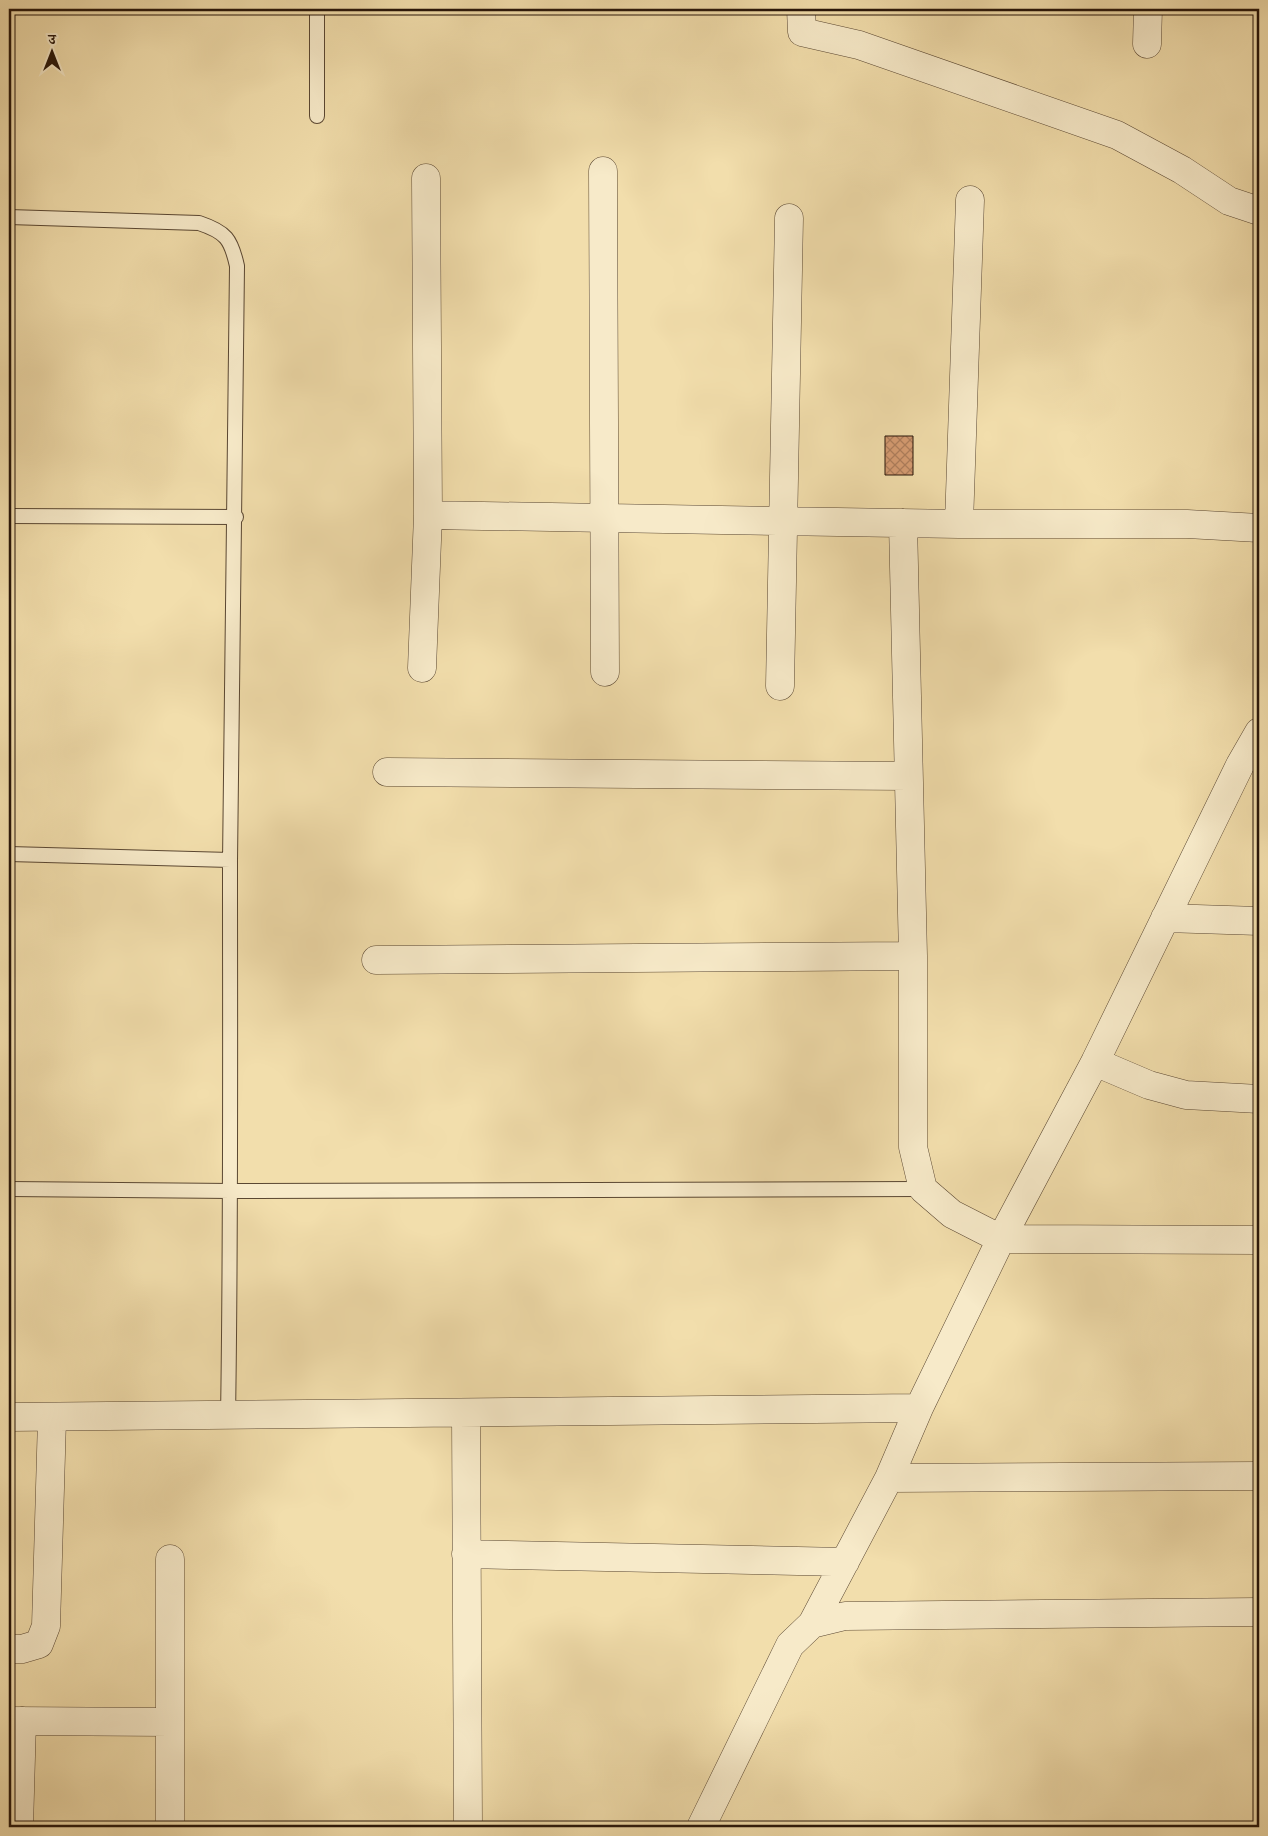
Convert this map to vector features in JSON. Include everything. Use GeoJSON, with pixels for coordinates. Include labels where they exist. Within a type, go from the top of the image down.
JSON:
{"type":"FeatureCollection","features":[{"type":"Feature","properties":{"kind":"street"},"geometry":{"type":"LineString","coordinates":[[801,9],[802,32],[859,45],[1117,135],[1182,170],[1229,201],[1259,211]]}},
{"type":"Feature","properties":{"kind":"street"},"geometry":{"type":"LineString","coordinates":[[1147,44],[1148,9]]}},
{"type":"Feature","properties":{"kind":"street"},"geometry":{"type":"LineString","coordinates":[[603,171],[605,672]]}},
{"type":"Feature","properties":{"kind":"street"},"geometry":{"type":"LineString","coordinates":[[422,668],[428,515],[426,178]]}},
{"type":"Feature","properties":{"kind":"street"},"geometry":{"type":"LineString","coordinates":[[959,524],[970,200]]}},
{"type":"Feature","properties":{"kind":"street"},"geometry":{"type":"LineString","coordinates":[[780,686],[789,218]]}},
{"type":"Feature","properties":{"kind":"street"},"geometry":{"type":"LineString","coordinates":[[428,515],[959,524],[1187,524],[1259,528]]}},
{"type":"Feature","properties":{"kind":"street"},"geometry":{"type":"LineString","coordinates":[[903,522],[913,956],[913,1147],[923,1189],[952,1214],[1001,1239],[1259,1240]]}},
{"type":"Feature","properties":{"kind":"street"},"geometry":{"type":"LineString","coordinates":[[701,1827],[790,1645],[812,1624],[889,1478],[919,1408],[1001,1239],[1095,1062],[1165,918],[1250,765],[1259,732]]}},
{"type":"Feature","properties":{"kind":"street"},"geometry":{"type":"LineString","coordinates":[[387,772],[908,776]]}},
{"type":"Feature","properties":{"kind":"street"},"geometry":{"type":"LineString","coordinates":[[1165,918],[1259,921]]}},
{"type":"Feature","properties":{"kind":"street"},"geometry":{"type":"LineString","coordinates":[[376,960],[913,956]]}},
{"type":"Feature","properties":{"kind":"street"},"geometry":{"type":"LineString","coordinates":[[1095,1062],[1149,1084],[1186,1094],[1259,1099]]}},
{"type":"Feature","properties":{"kind":"street"},"geometry":{"type":"LineString","coordinates":[[9,1418],[919,1408]]}},
{"type":"Feature","properties":{"kind":"street"},"geometry":{"type":"LineString","coordinates":[[466,1414],[468,1827]]}},
{"type":"Feature","properties":{"kind":"street"},"geometry":{"type":"LineString","coordinates":[[9,1649],[22,1649],[39,1644],[46,1626],[52,1419]]}},
{"type":"Feature","properties":{"kind":"street"},"geometry":{"type":"LineString","coordinates":[[889,1478],[1259,1476]]}},
{"type":"Feature","properties":{"kind":"street"},"geometry":{"type":"LineString","coordinates":[[466,1554],[845,1562]]}},
{"type":"Feature","properties":{"kind":"street"},"geometry":{"type":"LineString","coordinates":[[170,1559],[170,1827]]}},
{"type":"Feature","properties":{"kind":"street"},"geometry":{"type":"LineString","coordinates":[[812,1624],[845,1616],[1259,1612]]}},
{"type":"Feature","properties":{"kind":"street"},"geometry":{"type":"LineString","coordinates":[[19,1827],[15,1721],[170,1722]]}},
{"type":"Feature","properties":{"kind":"lane"},"geometry":{"type":"LineString","coordinates":[[317,9],[318,116]]}},
{"type":"Feature","properties":{"kind":"lane"},"geometry":{"type":"LineString","coordinates":[[9,217],[199,223],[218,229],[232,244],[237,266],[236,517],[230,860],[232,1191],[228,1417]]}},
{"type":"Feature","properties":{"kind":"lane"},"geometry":{"type":"LineString","coordinates":[[9,516],[236,517]]}},
{"type":"Feature","properties":{"kind":"lane"},"geometry":{"type":"LineString","coordinates":[[9,854],[230,860]]}},
{"type":"Feature","properties":{"kind":"lane"},"geometry":{"type":"LineString","coordinates":[[9,1189],[232,1191],[923,1189]]}},
{"type":"Feature","properties":{"kind":"building"},"geometry":{"type":"Polygon","coordinates":[[[885,436],[913,436],[913,475],[885,475],[885,436]]]}}]}
